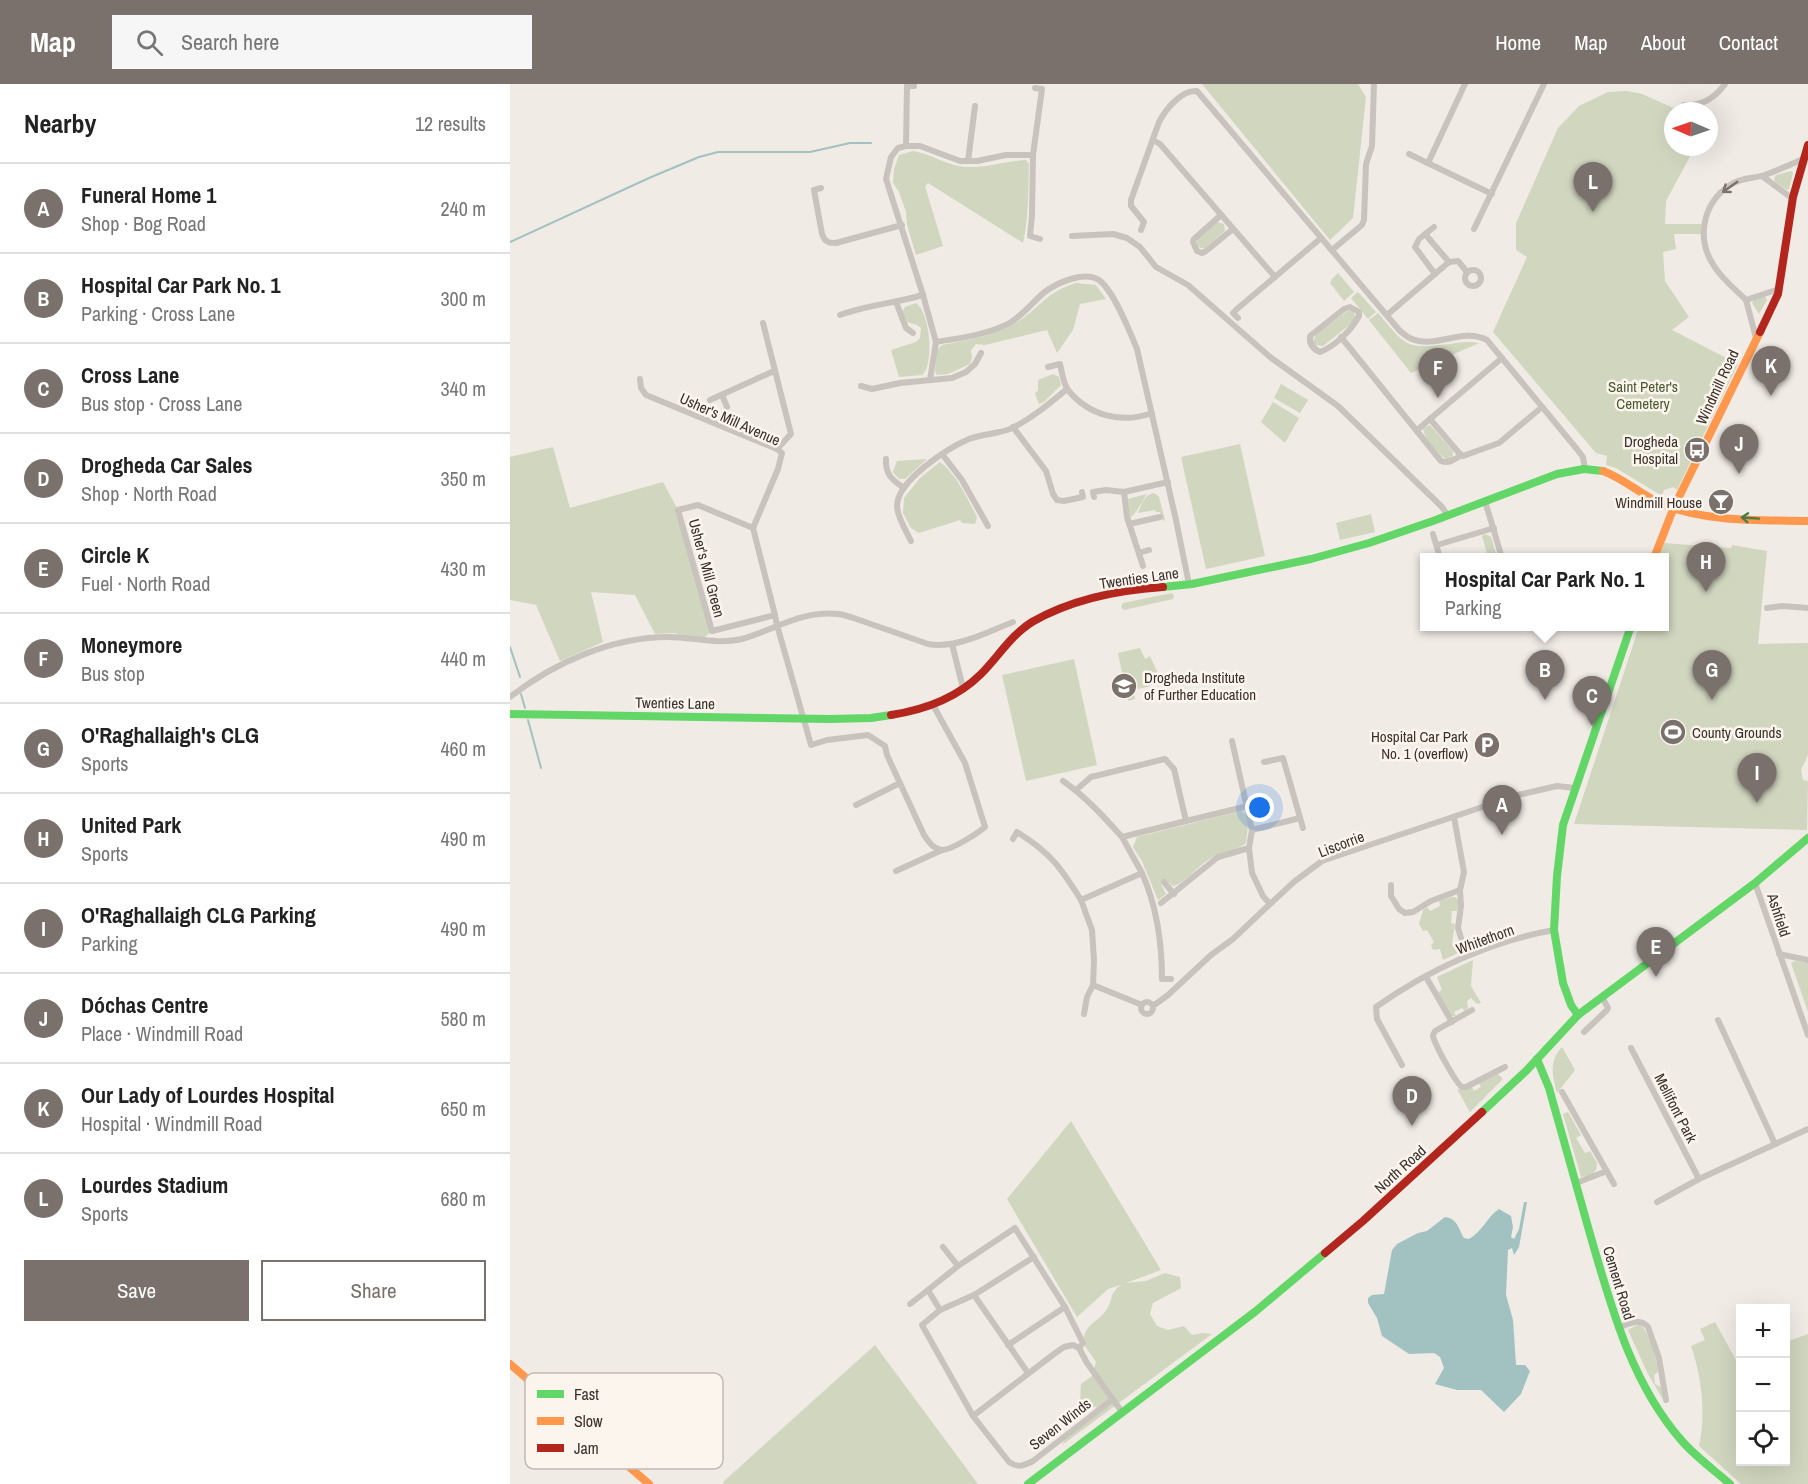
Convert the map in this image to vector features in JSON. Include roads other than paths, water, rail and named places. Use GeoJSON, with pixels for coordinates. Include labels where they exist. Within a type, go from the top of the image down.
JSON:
{"type":"FeatureCollection","features":[{"type":"Feature","properties":{"kind":"street"},"geometry":{"type":"LineString","coordinates":[[1332,250],[1362,225],[1364,220],[1366,164],[1372,146],[1374,84]]}},
{"type":"Feature","properties":{"kind":"street"},"geometry":{"type":"LineString","coordinates":[[1428,163],[1466,84]]}},
{"type":"Feature","properties":{"kind":"street"},"geometry":{"type":"LineString","coordinates":[[1474,229],[1544,84]]}},
{"type":"Feature","properties":{"kind":"street"},"geometry":{"type":"LineString","coordinates":[[1703,102],[1714,97],[1725,84]]}},
{"type":"Feature","properties":{"kind":"street"},"geometry":{"type":"LineString","coordinates":[[906,146],[907,86],[914,86]]}},
{"type":"Feature","properties":{"kind":"street"},"geometry":{"type":"LineString","coordinates":[[1035,88],[1042,88],[1033,155],[1030,237],[1040,238]]}},
{"type":"Feature","properties":{"kind":"street"},"geometry":{"type":"LineString","coordinates":[[1141,230],[1144,222],[1131,206],[1131,200],[1153,140],[1165,111],[1184,95],[1193,90],[1197,91],[1400,331],[1411,339],[1430,341],[1477,336],[1487,340],[1583,457],[1585,469]]}},
{"type":"Feature","properties":{"kind":"street"},"geometry":{"type":"LineString","coordinates":[[968,161],[975,106]]}},
{"type":"Feature","properties":{"kind":"street"},"geometry":{"type":"LineString","coordinates":[[1153,140],[1160,144],[1275,277]]}},
{"type":"Feature","properties":{"kind":"street","name":"Windmill Road"},"geometry":{"type":"LineString","coordinates":[[1656,553],[1674,507],[1779,289],[1784,274],[1793,199],[1808,145]]}},
{"type":"Feature","properties":{"kind":"street"},"geometry":{"type":"LineString","coordinates":[[930,380],[936,342],[902,225],[886,180],[891,157],[898,148],[906,146],[920,146],[948,158],[968,161],[1033,155]]}},
{"type":"Feature","properties":{"kind":"street"},"geometry":{"type":"LineString","coordinates":[[1409,154],[1492,194]]}},
{"type":"Feature","properties":{"kind":"street"},"geometry":{"type":"LineString","coordinates":[[1756,338],[1746,300],[1714,268],[1707,254],[1703,230],[1709,208],[1718,195],[1730,185],[1741,179],[1762,176],[1803,159]]}},
{"type":"Feature","properties":{"kind":"street"},"geometry":{"type":"LineString","coordinates":[[1762,176],[1793,199]]}},
{"type":"Feature","properties":{"kind":"street"},"geometry":{"type":"LineString","coordinates":[[821,188],[814,190],[822,234],[829,243],[902,225]]}},
{"type":"Feature","properties":{"kind":"street"},"geometry":{"type":"LineString","coordinates":[[1221,215],[1194,239],[1197,251],[1202,253],[1206,251],[1233,229]]}},
{"type":"Feature","properties":{"kind":"street"},"geometry":{"type":"LineString","coordinates":[[1434,227],[1416,243],[1415,247],[1435,274]]}},
{"type":"Feature","properties":{"kind":"street"},"geometry":{"type":"LineString","coordinates":[[1072,236],[1113,234],[1127,238],[1140,247],[1156,267],[1188,285],[1270,357],[1338,406],[1442,507],[1448,516]]}},
{"type":"Feature","properties":{"kind":"street"},"geometry":{"type":"LineString","coordinates":[[1425,234],[1449,262]]}},
{"type":"Feature","properties":{"kind":"street"},"geometry":{"type":"LineString","coordinates":[[1238,318],[1233,314],[1321,237]]}},
{"type":"Feature","properties":{"kind":"street"},"geometry":{"type":"LineString","coordinates":[[1387,315],[1449,262],[1458,261],[1467,272]]}},
{"type":"Feature","properties":{"kind":"street"},"geometry":{"type":"LineString","coordinates":[[936,342],[966,337],[1010,323],[1046,291],[1060,283],[1076,277],[1098,280],[1108,291],[1126,322],[1137,349],[1189,584]]}},
{"type":"Feature","properties":{"kind":"street"},"geometry":{"type":"LineString","coordinates":[[1746,300],[1779,289]]}},
{"type":"Feature","properties":{"kind":"street"},"geometry":{"type":"LineString","coordinates":[[840,315],[857,308],[923,295]]}},
{"type":"Feature","properties":{"kind":"street"},"geometry":{"type":"LineString","coordinates":[[896,302],[906,328],[913,333]]}},
{"type":"Feature","properties":{"kind":"street"},"geometry":{"type":"LineString","coordinates":[[1350,307],[1355,309],[1359,316],[1353,326],[1341,337],[1320,352],[1315,350],[1310,342],[1310,336],[1344,309],[1350,307]]}},
{"type":"Feature","properties":{"kind":"street"},"geometry":{"type":"LineString","coordinates":[[763,323],[791,434],[777,449]]}},
{"type":"Feature","properties":{"kind":"street"},"geometry":{"type":"LineString","coordinates":[[1341,337],[1441,461],[1453,461],[1461,455],[1499,443],[1542,407]]}},
{"type":"Feature","properties":{"kind":"street"},"geometry":{"type":"LineString","coordinates":[[861,386],[872,388],[952,378],[966,372],[975,364],[981,353]]}},
{"type":"Feature","properties":{"kind":"street"},"geometry":{"type":"LineString","coordinates":[[1417,430],[1502,358]]}},
{"type":"Feature","properties":{"kind":"street"},"geometry":{"type":"LineString","coordinates":[[1048,367],[1060,364],[1067,389],[1084,405],[1114,418],[1127,419],[1152,413]]}},
{"type":"Feature","properties":{"kind":"street"},"geometry":{"type":"LineString","coordinates":[[711,400],[774,371]]}},
{"type":"Feature","properties":{"kind":"street","name":"Usher's Mill Avenue"},"geometry":{"type":"LineString","coordinates":[[640,379],[641,388],[646,395],[782,453],[782,458],[753,528]]}},
{"type":"Feature","properties":{"kind":"street"},"geometry":{"type":"LineString","coordinates":[[911,541],[897,507],[898,498],[904,488],[917,474],[942,454],[972,438],[1013,428],[1067,389]]}},
{"type":"Feature","properties":{"kind":"street"},"geometry":{"type":"LineString","coordinates":[[722,394],[727,407]]}},
{"type":"Feature","properties":{"kind":"street"},"geometry":{"type":"LineString","coordinates":[[1430,419],[1461,455]]}},
{"type":"Feature","properties":{"kind":"street"},"geometry":{"type":"LineString","coordinates":[[1013,428],[1046,471],[1057,500],[1083,497],[1082,492]]}},
{"type":"Feature","properties":{"kind":"street"},"geometry":{"type":"LineString","coordinates":[[942,454],[962,480],[988,526]]}},
{"type":"Feature","properties":{"kind":"street"},"geometry":{"type":"LineString","coordinates":[[886,459],[885,468],[889,475],[904,488]]}},
{"type":"Feature","properties":{"kind":"street","name":"Twenties Lane"},"geometry":{"type":"LineString","coordinates":[[510,714],[871,718],[902,714],[933,705],[963,688],[981,674],[1016,635],[1031,623],[1086,599],[1114,592],[1189,584],[1248,574],[1311,559],[1369,543],[1448,516],[1557,474],[1585,469],[1616,476],[1661,503],[1674,507]]}},
{"type":"Feature","properties":{"kind":"street"},"geometry":{"type":"LineString","coordinates":[[1094,497],[1093,492],[1106,490],[1124,492],[1168,482]]}},
{"type":"Feature","properties":{"kind":"street"},"geometry":{"type":"LineString","coordinates":[[1124,492],[1130,524],[1143,566]]}},
{"type":"Feature","properties":{"kind":"street"},"geometry":{"type":"LineString","coordinates":[[1485,501],[1501,553]]}},
{"type":"Feature","properties":{"kind":"street","name":"Usher's Mill Green"},"geometry":{"type":"LineString","coordinates":[[753,528],[698,505],[678,510],[712,631],[775,615]]}},
{"type":"Feature","properties":{"kind":"street"},"geometry":{"type":"LineString","coordinates":[[1674,507],[1733,517],[1808,521]]}},
{"type":"Feature","properties":{"kind":"street"},"geometry":{"type":"LineString","coordinates":[[1130,524],[1160,517]]}},
{"type":"Feature","properties":{"kind":"street"},"geometry":{"type":"LineString","coordinates":[[753,528],[811,746],[827,740],[868,735],[885,746],[925,837],[932,846],[943,850]]}},
{"type":"Feature","properties":{"kind":"street"},"geometry":{"type":"LineString","coordinates":[[1437,545],[1494,528]]}},
{"type":"Feature","properties":{"kind":"street"},"geometry":{"type":"LineString","coordinates":[[1433,534],[1439,553]]}},
{"type":"Feature","properties":{"kind":"street"},"geometry":{"type":"LineString","coordinates":[[1139,553],[1149,550]]}},
{"type":"Feature","properties":{"kind":"street"},"geometry":{"type":"LineString","coordinates":[[1767,608],[1782,606],[1808,608]]}},
{"type":"Feature","properties":{"kind":"street"},"geometry":{"type":"LineString","coordinates":[[510,697],[534,679],[590,651],[635,639],[655,637],[677,637],[700,641],[742,639],[800,617],[821,613],[840,614],[939,646],[952,644],[1013,622]]}},
{"type":"Feature","properties":{"kind":"street"},"geometry":{"type":"LineString","coordinates":[[1578,1015],[1571,1005],[1563,983],[1554,930],[1563,825],[1630,631]]}},
{"type":"Feature","properties":{"kind":"street"},"geometry":{"type":"LineString","coordinates":[[952,644],[963,688]]}},
{"type":"Feature","properties":{"kind":"street"},"geometry":{"type":"LineString","coordinates":[[896,871],[957,844],[986,827],[965,764],[933,705]]}},
{"type":"Feature","properties":{"kind":"street"},"geometry":{"type":"LineString","coordinates":[[1232,741],[1252,830],[1249,848],[1252,873],[1263,896],[1270,904]]}},
{"type":"Feature","properties":{"kind":"street"},"geometry":{"type":"LineString","coordinates":[[1264,762],[1283,758],[1303,828]]}},
{"type":"Feature","properties":{"kind":"street"},"geometry":{"type":"LineString","coordinates":[[1076,790],[1091,777],[1165,759],[1174,770],[1186,821]]}},
{"type":"Feature","properties":{"kind":"street"},"geometry":{"type":"LineString","coordinates":[[1063,782],[1076,790],[1101,813],[1122,837],[1142,873],[1149,889],[1161,935],[1162,979],[1171,979]]}},
{"type":"Feature","properties":{"kind":"street"},"geometry":{"type":"LineString","coordinates":[[856,805],[900,783]]}},
{"type":"Feature","properties":{"kind":"street","name":"Liscorrie"},"geometry":{"type":"LineString","coordinates":[[1093,985],[1142,1005],[1149,1002],[1153,1006],[1211,955],[1233,939],[1295,881],[1322,861],[1542,788],[1557,786],[1575,788]]}},
{"type":"Feature","properties":{"kind":"street"},"geometry":{"type":"LineString","coordinates":[[1122,837],[1248,806]]}},
{"type":"Feature","properties":{"kind":"street"},"geometry":{"type":"LineString","coordinates":[[1252,830],[1300,818]]}},
{"type":"Feature","properties":{"kind":"street"},"geometry":{"type":"LineString","coordinates":[[1454,818],[1464,872],[1460,890],[1461,906],[1458,928],[1461,938]]}},
{"type":"Feature","properties":{"kind":"street"},"geometry":{"type":"LineString","coordinates":[[1014,839],[1017,832],[1038,844],[1059,866],[1081,900],[1092,930],[1094,960],[1093,985],[1087,997],[1084,1014]]}},
{"type":"Feature","properties":{"kind":"street","name":"North Road"},"geometry":{"type":"LineString","coordinates":[[1028,1484],[1256,1311],[1435,1156],[1537,1059],[1578,1015],[1755,883],[1808,838]]}},
{"type":"Feature","properties":{"kind":"street"},"geometry":{"type":"LineString","coordinates":[[1161,903],[1218,857],[1249,848]]}},
{"type":"Feature","properties":{"kind":"street"},"geometry":{"type":"LineString","coordinates":[[1081,900],[1142,873]]}},
{"type":"Feature","properties":{"kind":"street"},"geometry":{"type":"LineString","coordinates":[[1164,882],[1174,894]]}},
{"type":"Feature","properties":{"kind":"street","name":"Ashfield"},"geometry":{"type":"LineString","coordinates":[[1755,883],[1808,1035]]}},
{"type":"Feature","properties":{"kind":"street"},"geometry":{"type":"LineString","coordinates":[[1391,885],[1391,896],[1399,909],[1405,913],[1413,912],[1431,901],[1460,890]]}},
{"type":"Feature","properties":{"kind":"street","name":"Whitethorn"},"geometry":{"type":"LineString","coordinates":[[1402,1065],[1377,1019],[1376,1007],[1426,977],[1471,955],[1554,930]]}},
{"type":"Feature","properties":{"kind":"street","name":"Ashfield"},"geometry":{"type":"LineString","coordinates":[[1779,954],[1808,960]]}},
{"type":"Feature","properties":{"kind":"street"},"geometry":{"type":"LineString","coordinates":[[1426,977],[1452,1022]]}},
{"type":"Feature","properties":{"kind":"street"},"geometry":{"type":"LineString","coordinates":[[1584,1032],[1607,1010],[1602,997]]}},
{"type":"Feature","properties":{"kind":"street"},"geometry":{"type":"LineString","coordinates":[[1472,1010],[1435,1031],[1432,1039],[1449,1065],[1457,1084],[1466,1087],[1505,1067]]}},
{"type":"Feature","properties":{"kind":"street"},"geometry":{"type":"LineString","coordinates":[[1718,1020],[1775,1144]]}},
{"type":"Feature","properties":{"kind":"street","name":"Mellifont Park"},"geometry":{"type":"LineString","coordinates":[[1631,1048],[1699,1179]]}},
{"type":"Feature","properties":{"kind":"street","name":"Cement Road"},"geometry":{"type":"LineString","coordinates":[[1537,1059],[1549,1088],[1618,1328],[1636,1368],[1676,1435],[1730,1484]]}},
{"type":"Feature","properties":{"kind":"street"},"geometry":{"type":"LineString","coordinates":[[1562,1092],[1614,1184]]}},
{"type":"Feature","properties":{"kind":"street"},"geometry":{"type":"LineString","coordinates":[[1657,1202],[1699,1179],[1808,1129]]}},
{"type":"Feature","properties":{"kind":"street"},"geometry":{"type":"LineString","coordinates":[[1576,1183],[1607,1171]]}},
{"type":"Feature","properties":{"kind":"street","name":"Seven Winds"},"geometry":{"type":"LineString","coordinates":[[910,1304],[958,1266],[1015,1228],[1065,1307],[1083,1343],[1079,1348],[1087,1363],[1122,1412]]}},
{"type":"Feature","properties":{"kind":"street"},"geometry":{"type":"LineString","coordinates":[[943,1247],[958,1266]]}},
{"type":"Feature","properties":{"kind":"street"},"geometry":{"type":"LineString","coordinates":[[928,1290],[940,1310],[974,1295],[1034,1257]]}},
{"type":"Feature","properties":{"kind":"street"},"geometry":{"type":"LineString","coordinates":[[974,1295],[1028,1373]]}},
{"type":"Feature","properties":{"kind":"street"},"geometry":{"type":"LineString","coordinates":[[1008,1345],[1065,1307]]}},
{"type":"Feature","properties":{"kind":"street","name":"Seven Winds"},"geometry":{"type":"LineString","coordinates":[[940,1310],[922,1325],[973,1416],[1009,1462],[1015,1466],[1023,1466],[1033,1461],[1113,1399]]}},
{"type":"Feature","properties":{"kind":"street"},"geometry":{"type":"LineString","coordinates":[[1618,1328],[1638,1321],[1645,1323],[1648,1327],[1659,1358],[1666,1400]]}},
{"type":"Feature","properties":{"kind":"street"},"geometry":{"type":"LineString","coordinates":[[973,1416],[1064,1347],[1079,1348]]}},
{"type":"Feature","properties":{"kind":"street"},"geometry":{"type":"LineString","coordinates":[[510,1364],[525,1377]]}},
{"type":"Feature","properties":{"kind":"street"},"geometry":{"type":"LineString","coordinates":[[632,1469],[649,1484]]}},
{"type":"Feature","properties":{"kind":"water"},"geometry":{"type":"Polygon","coordinates":[[[1524,1202],[1527,1202],[1519,1247],[1514,1255],[1512,1248],[1508,1250],[1506,1295],[1513,1320],[1516,1365],[1525,1365],[1530,1371],[1521,1394],[1504,1412],[1481,1390],[1457,1390],[1435,1384],[1444,1368],[1440,1357],[1434,1353],[1409,1354],[1382,1336],[1368,1298],[1372,1295],[1384,1294],[1392,1250],[1397,1244],[1427,1231],[1445,1217],[1455,1222],[1464,1238],[1469,1239],[1499,1209],[1511,1216],[1513,1227],[1511,1237],[1514,1239],[1519,1229],[1524,1202]]]}},
{"type":"Feature","properties":{"kind":"waterway"},"geometry":{"type":"LineString","coordinates":[[510,242],[699,157],[718,152],[810,152],[850,143],[871,143]]}},
{"type":"Feature","properties":{"kind":"waterway"},"geometry":{"type":"LineString","coordinates":[[510,647],[520,677]]}},
{"type":"Feature","properties":{"kind":"waterway"},"geometry":{"type":"LineString","coordinates":[[521,694],[525,708]]}},
{"type":"Feature","properties":{"kind":"waterway"},"geometry":{"type":"LineString","coordinates":[[528,720],[541,768]]}},
{"type":"Feature","properties":{"kind":"place","name":"Lourdes Stadium"},"geometry":{"type":"Point","coordinates":[1593,212]}},
{"type":"Feature","properties":{"kind":"place","name":"Our Lady of Lourdes Hospital"},"geometry":{"type":"Point","coordinates":[1771,396]}},
{"type":"Feature","properties":{"kind":"place","name":"Moneymore"},"geometry":{"type":"Point","coordinates":[1438,398]}},
{"type":"Feature","properties":{"kind":"place","name":"Drogheda Hospital"},"geometry":{"type":"Point","coordinates":[1697,450]}},
{"type":"Feature","properties":{"kind":"place","name":"Dóchas Centre"},"geometry":{"type":"Point","coordinates":[1739,474]}},
{"type":"Feature","properties":{"kind":"place","name":"Windmill House"},"geometry":{"type":"Point","coordinates":[1721,502]}},
{"type":"Feature","properties":{"kind":"place","name":"United Park"},"geometry":{"type":"Point","coordinates":[1706,592]}},
{"type":"Feature","properties":{"kind":"place","name":"Drogheda Institute of Further Education"},"geometry":{"type":"Point","coordinates":[1124,686]}},
{"type":"Feature","properties":{"kind":"place","name":"Hospital Car Park No. 1"},"geometry":{"type":"Point","coordinates":[1545,700]}},
{"type":"Feature","properties":{"kind":"place","name":"O'Raghallaigh's CLG"},"geometry":{"type":"Point","coordinates":[1712,700]}},
{"type":"Feature","properties":{"kind":"place","name":"Cross Lane"},"geometry":{"type":"Point","coordinates":[1592,726]}},
{"type":"Feature","properties":{"kind":"place","name":"County Grounds"},"geometry":{"type":"Point","coordinates":[1673,732]}},
{"type":"Feature","properties":{"kind":"place","name":"Hospital Car Park No. 1 (overflow)"},"geometry":{"type":"Point","coordinates":[1487,745]}},
{"type":"Feature","properties":{"kind":"place","name":"O'Raghallaigh CLG Parking"},"geometry":{"type":"Point","coordinates":[1757,803]}},
{"type":"Feature","properties":{"kind":"place","name":"Funeral Home 1"},"geometry":{"type":"Point","coordinates":[1502,835]}},
{"type":"Feature","properties":{"kind":"place","name":"Circle K"},"geometry":{"type":"Point","coordinates":[1656,977]}},
{"type":"Feature","properties":{"kind":"place","name":"Drogheda Car Sales"},"geometry":{"type":"Point","coordinates":[1412,1126]}},
{"type":"Feature","properties":{"kind":"park label","name":"Saint Peter's Cemetery"},"geometry":{"type":"Point","coordinates":[1643,394]}}]}
